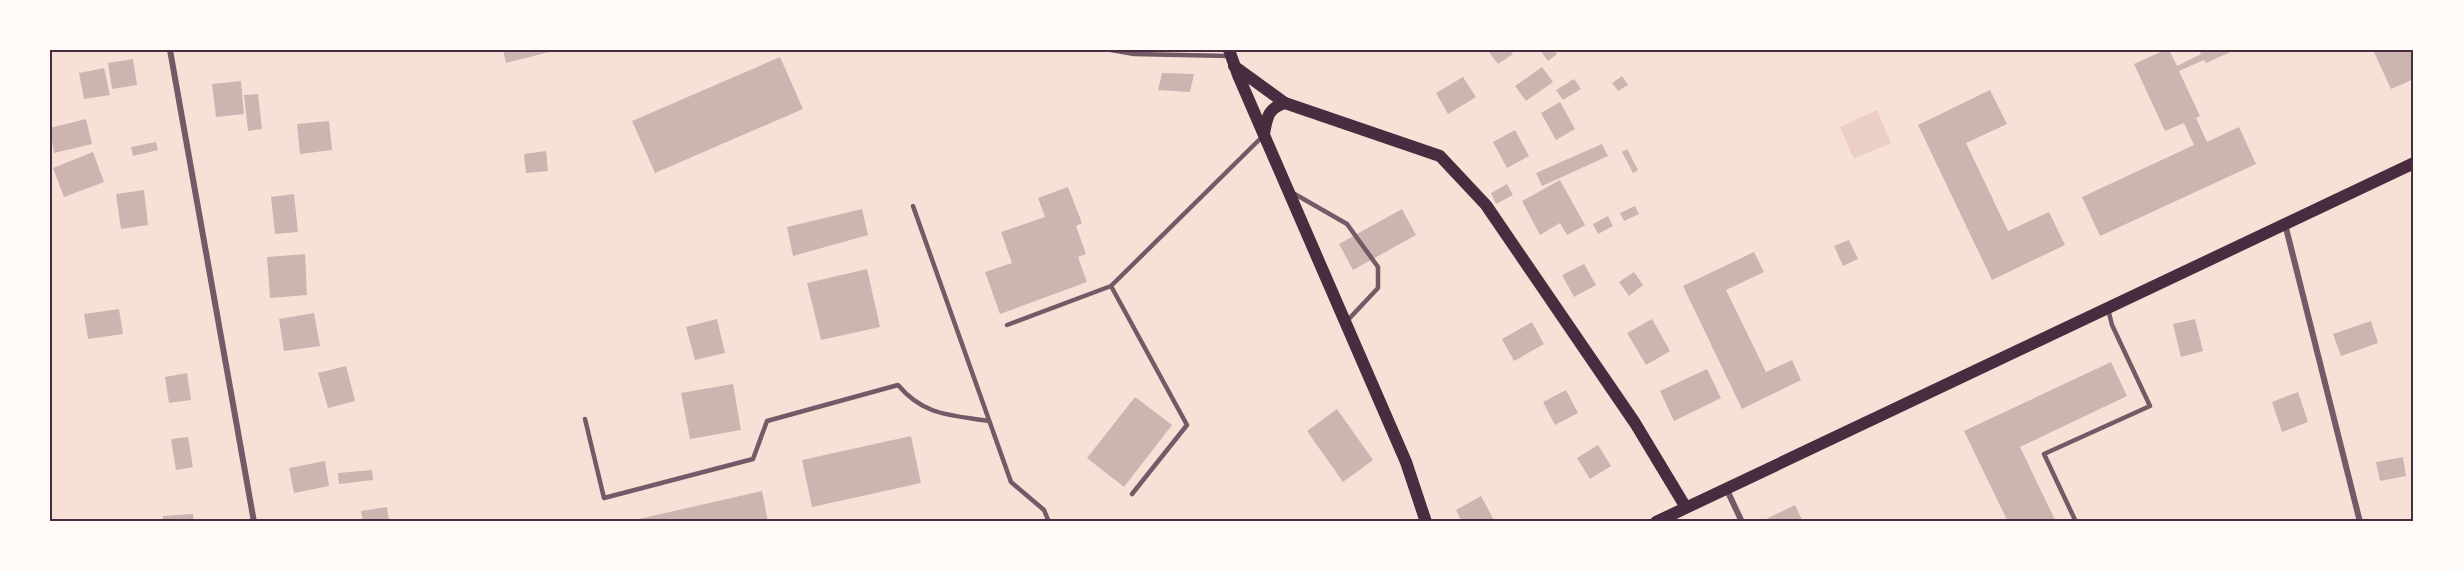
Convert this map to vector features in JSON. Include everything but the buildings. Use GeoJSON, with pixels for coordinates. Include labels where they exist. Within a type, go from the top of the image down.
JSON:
{"type":"FeatureCollection","features":[{"type":"Feature","properties":{"kind":"main road"},"geometry":{"type":"LineString","coordinates":[[1232,57],[1285,103],[1440,156],[1486,205],[1635,423],[1685,506]]}},
{"type":"Feature","properties":{"kind":"main road"},"geometry":{"type":"LineString","coordinates":[[1232,57],[1406,462],[1426,522]]}},
{"type":"Feature","properties":{"kind":"main road"},"geometry":{"type":"LineString","coordinates":[[1264,135],[1267,116],[1274,106],[1285,103]]}},
{"type":"Feature","properties":{"kind":"main road"},"geometry":{"type":"LineString","coordinates":[[1656,522],[1725,487],[2108,309],[2414,163]]}},
{"type":"Feature","properties":{"kind":"street"},"geometry":{"type":"LineString","coordinates":[[170,50],[254,522]]}},
{"type":"Feature","properties":{"kind":"street"},"geometry":{"type":"LineString","coordinates":[[2285,224],[2360,522]]}},
{"type":"Feature","properties":{"kind":"street"},"geometry":{"type":"LineString","coordinates":[[1725,487],[1742,522]]}},
{"type":"Feature","properties":{"kind":"lane"},"geometry":{"type":"LineString","coordinates":[[1110,50],[1134,54],[1232,57]]}},
{"type":"Feature","properties":{"kind":"lane"},"geometry":{"type":"LineString","coordinates":[[1007,325],[1111,286],[1264,135]]}},
{"type":"Feature","properties":{"kind":"lane"},"geometry":{"type":"LineString","coordinates":[[1288,190],[1347,224],[1378,267],[1378,288],[1346,322]]}},
{"type":"Feature","properties":{"kind":"lane"},"geometry":{"type":"LineString","coordinates":[[913,206],[1011,482],[1044,510],[1049,522]]}},
{"type":"Feature","properties":{"kind":"lane"},"geometry":{"type":"LineString","coordinates":[[1111,286],[1187,425],[1132,494]]}},
{"type":"Feature","properties":{"kind":"lane"},"geometry":{"type":"LineString","coordinates":[[2076,522],[2044,454],[2150,406],[2112,325],[2108,309]]}},
{"type":"Feature","properties":{"kind":"lane"},"geometry":{"type":"LineString","coordinates":[[585,419],[604,498],[753,459],[767,421],[898,385],[910,399],[931,411],[989,421]]}},
{"type":"Feature","properties":{"kind":"shaded area"},"geometry":{"type":"Polygon","coordinates":[[[1877,110],[1891,143],[1854,159],[1840,127],[1877,110]]]}}]}
